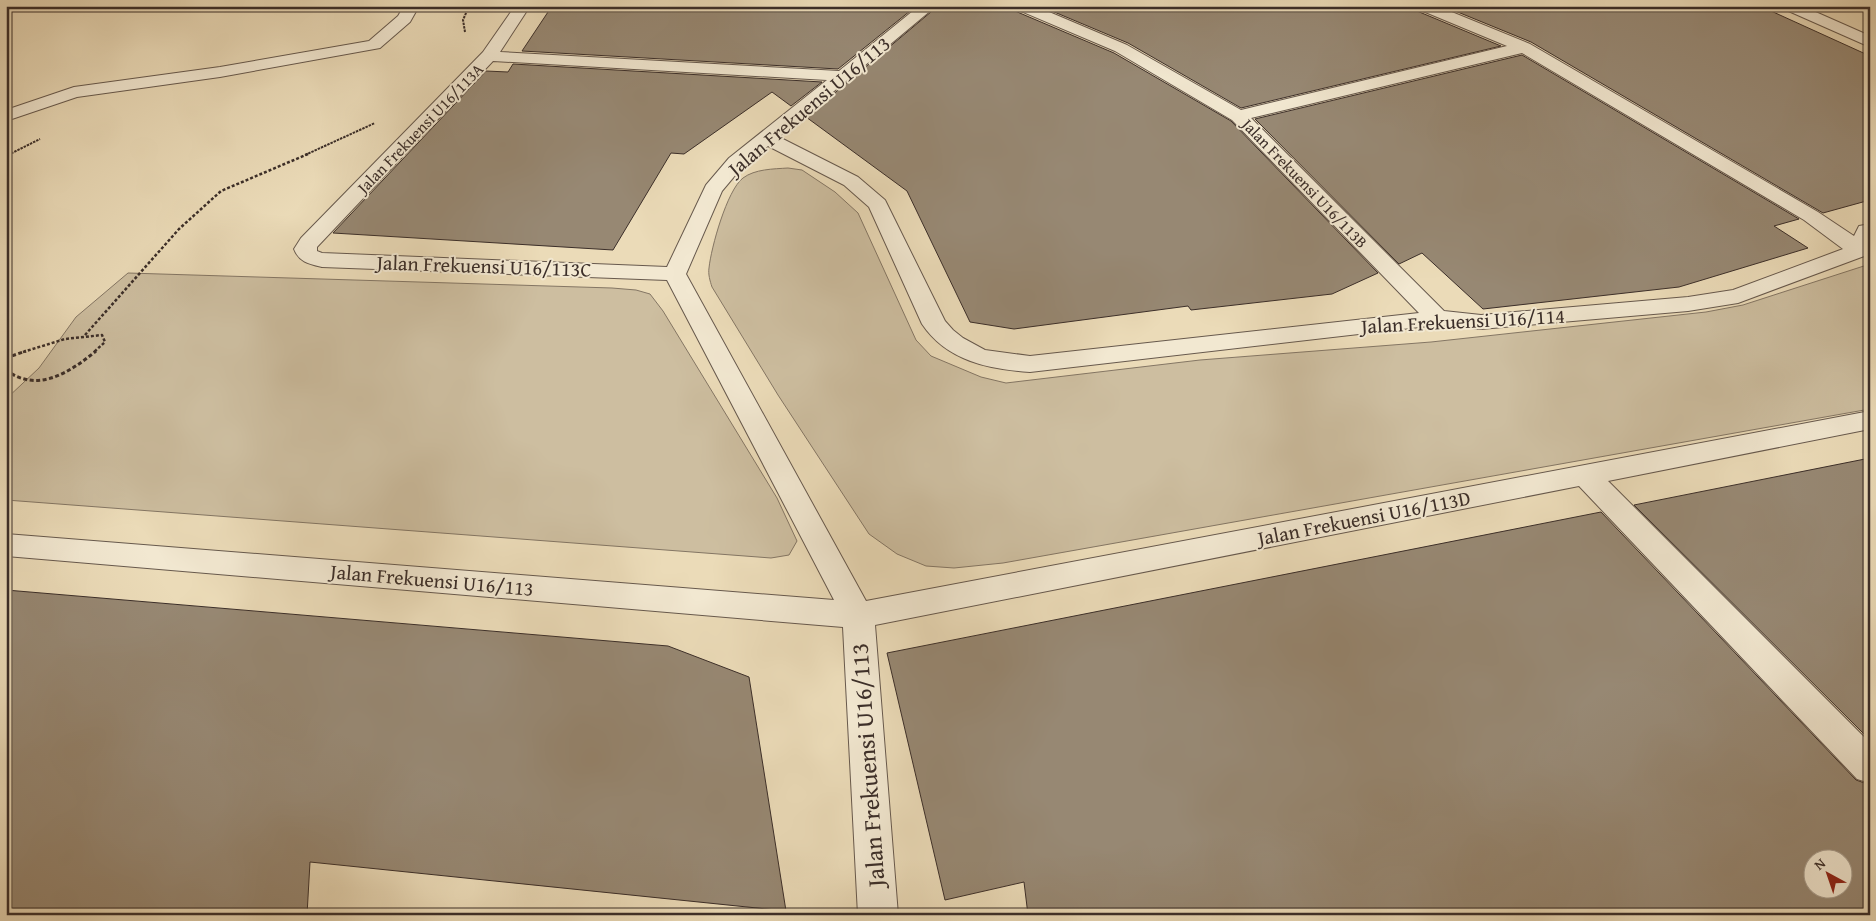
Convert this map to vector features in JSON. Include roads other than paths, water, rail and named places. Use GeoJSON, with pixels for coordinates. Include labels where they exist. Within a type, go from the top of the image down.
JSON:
{"type":"FeatureCollection","features":[{"type":"Feature","properties":{"kind":"street"},"geometry":{"type":"LineString","coordinates":[[6,116],[74,92],[220,72],[374,45],[404,19],[412,6]]}},
{"type":"Feature","properties":{"kind":"street","name":"Jalan Frekuensi U16/113A"},"geometry":{"type":"LineString","coordinates":[[308,243],[489,56],[523,6]]}},
{"type":"Feature","properties":{"kind":"street","name":"Jalan Frekuensi U16/113"},"geometry":{"type":"LineString","coordinates":[[878,915],[858,615],[675,274],[713,189],[736,162],[929,6]]}},
{"type":"Feature","properties":{"kind":"street","name":"Jalan Frekuensi U16/113B"},"geometry":{"type":"LineString","coordinates":[[1021,6],[1120,48],[1238,116],[1437,318]]}},
{"type":"Feature","properties":{"kind":"street","name":"Jalan Frekuensi U16/114"},"geometry":{"type":"LineString","coordinates":[[1423,6],[1524,47],[1811,216],[1864,240]]}},
{"type":"Feature","properties":{"kind":"street"},"geometry":{"type":"LineString","coordinates":[[1789,6],[1870,42]]}},
{"type":"Feature","properties":{"kind":"street"},"geometry":{"type":"LineString","coordinates":[[1238,116],[1524,47]]}},
{"type":"Feature","properties":{"kind":"street"},"geometry":{"type":"LineString","coordinates":[[489,56],[844,76]]}},
{"type":"Feature","properties":{"kind":"street","name":"Jalan Frekuensi U16/114"},"geometry":{"type":"LineString","coordinates":[[766,138],[851,180],[878,204],[934,324],[947,341],[972,354],[999,363],[1030,364],[1201,343],[1437,318],[1481,322],[1688,304],[1738,296],[1864,240]]}},
{"type":"Feature","properties":{"kind":"street","name":"Jalan Frekuensi U16/113C"},"geometry":{"type":"LineString","coordinates":[[308,243],[305,249],[307,254],[322,260],[675,274]]}},
{"type":"Feature","properties":{"kind":"street","name":"Jalan Frekuensi U16/113D"},"geometry":{"type":"LineString","coordinates":[[858,615],[1870,420]]}},
{"type":"Feature","properties":{"kind":"street"},"geometry":{"type":"LineString","coordinates":[[1585,475],[1870,766]]}},
{"type":"Feature","properties":{"kind":"street","name":"Jalan Frekuensi U16/113"},"geometry":{"type":"LineString","coordinates":[[6,545],[858,615]]}}]}
